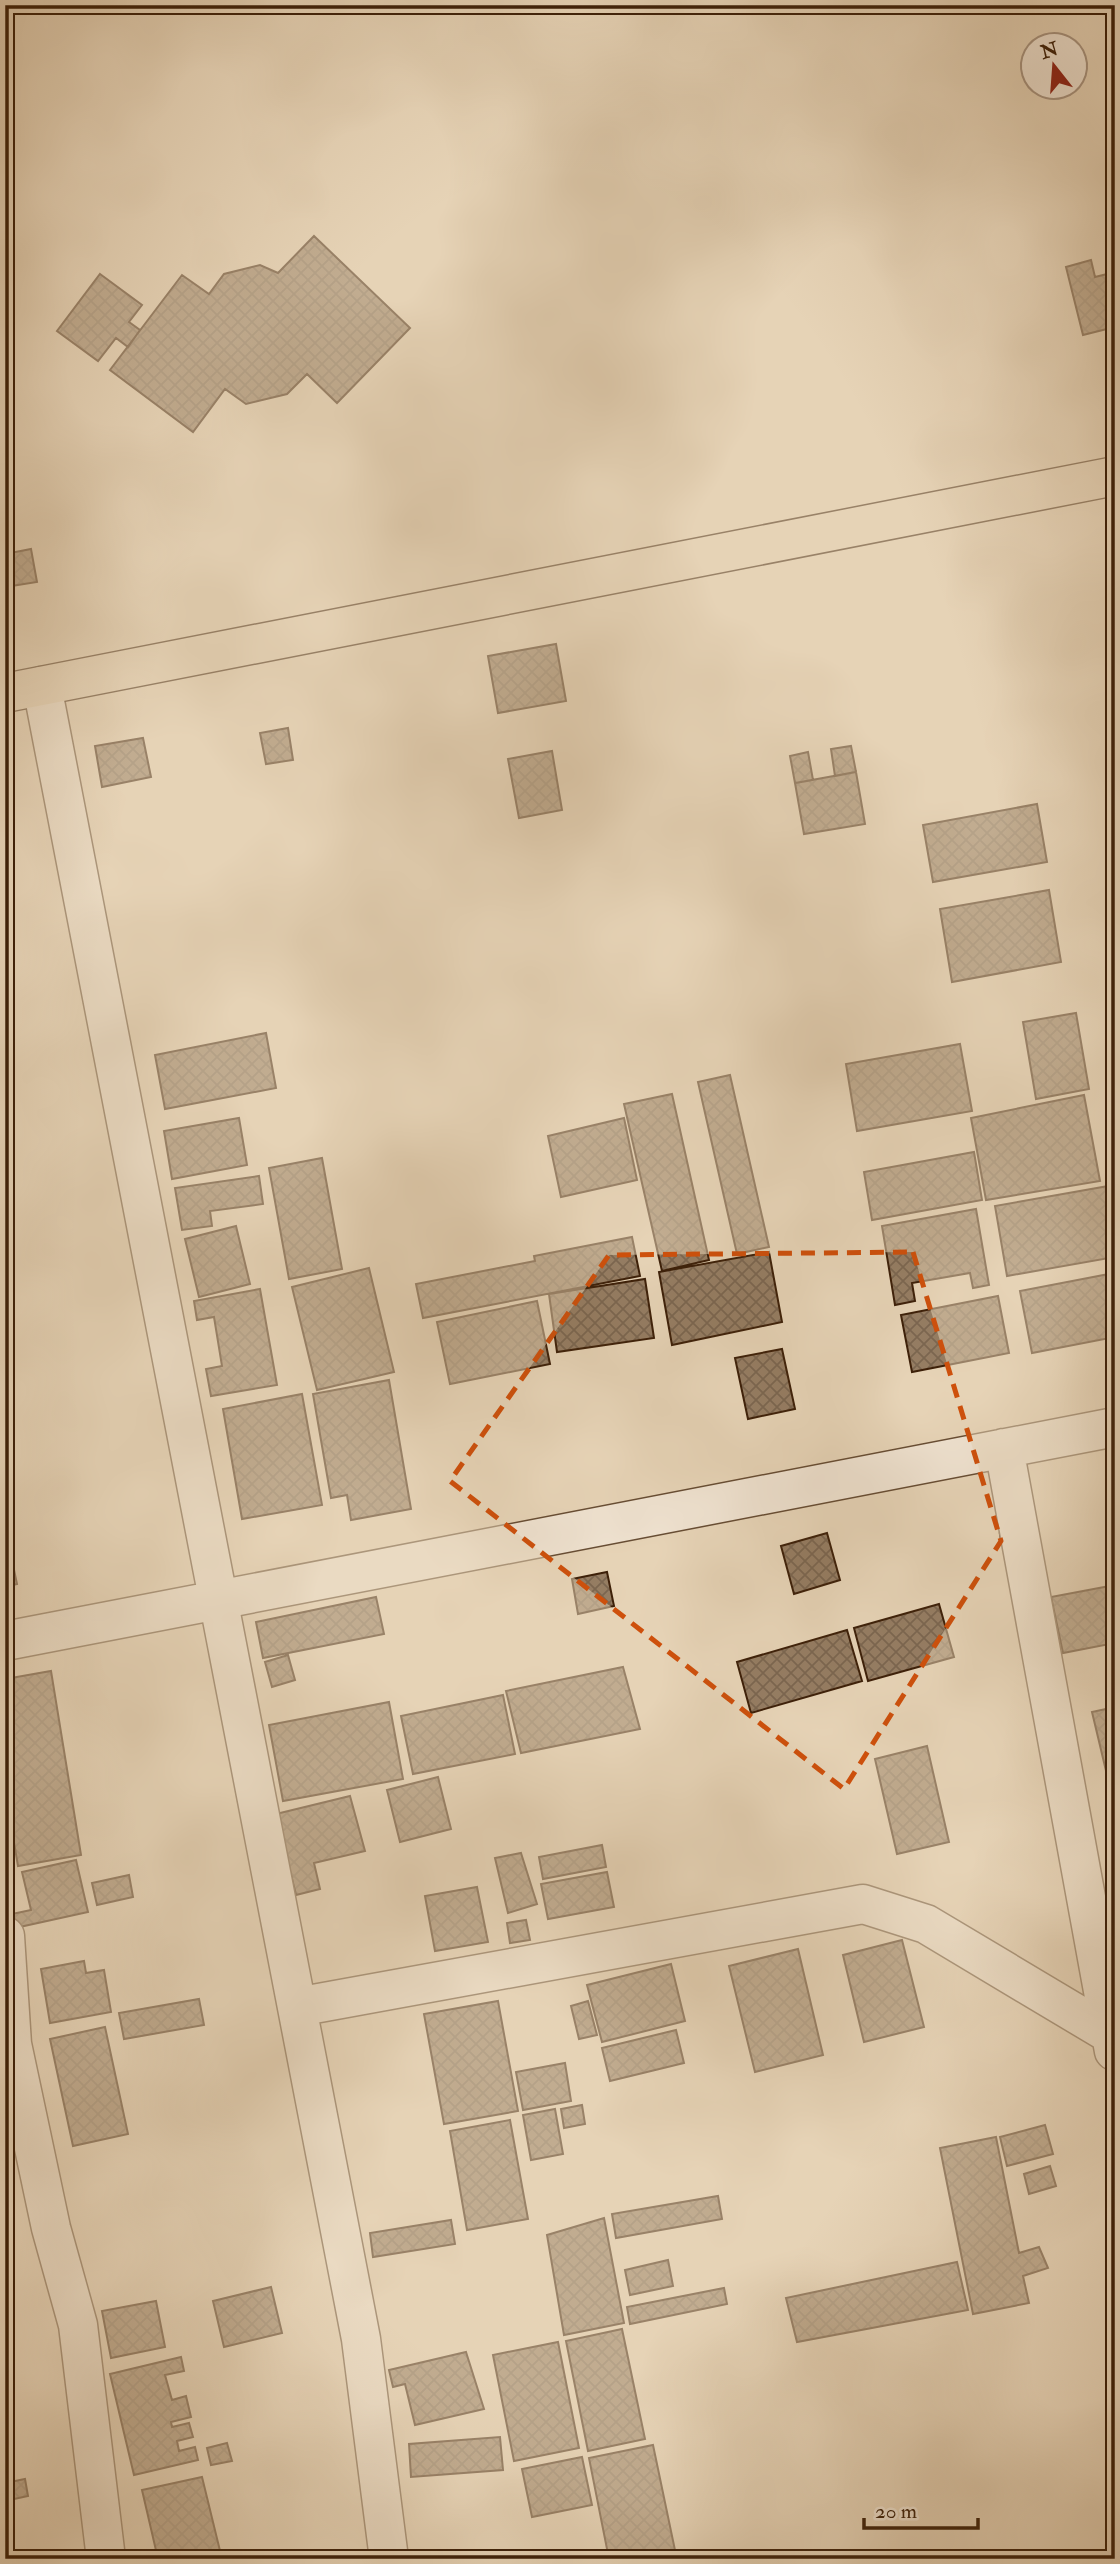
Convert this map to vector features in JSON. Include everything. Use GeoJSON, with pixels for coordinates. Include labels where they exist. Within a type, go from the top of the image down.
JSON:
{"type":"FeatureCollection","features":[{"type":"Feature","properties":{"kind":"main road"},"geometry":{"type":"LineString","coordinates":[[5,693],[1115,476]]}},
{"type":"Feature","properties":{"kind":"street"},"geometry":{"type":"LineString","coordinates":[[42,687],[361,2339],[389,2559]]}},
{"type":"Feature","properties":{"kind":"street"},"geometry":{"type":"LineString","coordinates":[[5,1641],[1115,1427]]}},
{"type":"Feature","properties":{"kind":"street"},"geometry":{"type":"LineString","coordinates":[[1004,1448],[1114,2042]]}},
{"type":"Feature","properties":{"kind":"street"},"geometry":{"type":"LineString","coordinates":[[297,2007],[863,1904],[926,1924],[1114,2042]]}},
{"type":"Feature","properties":{"kind":"street"},"geometry":{"type":"LineString","coordinates":[[5,1936],[12,2043],[51,2228],[78,2325],[106,2559]]}},
{"type":"Feature","properties":{"kind":"highlighted area"},"geometry":{"type":"Polygon","coordinates":[[[913,1252],[1001,1541],[844,1789],[450,1481],[609,1255],[913,1252]]]}},
{"type":"Feature","properties":{"kind":"building"},"geometry":{"type":"Polygon","coordinates":[[[314,236],[410,328],[337,403],[307,374],[287,394],[246,404],[225,389],[193,432],[110,370],[182,275],[209,294],[224,274],[260,265],[278,273],[314,236]]]}},
{"type":"Feature","properties":{"kind":"building"},"geometry":{"type":"Polygon","coordinates":[[[1091,260],[1095,277],[1115,272],[1115,327],[1083,335],[1066,267],[1091,260]]]}},
{"type":"Feature","properties":{"kind":"building"},"geometry":{"type":"Polygon","coordinates":[[[100,274],[142,305],[129,322],[140,330],[128,347],[116,338],[98,361],[57,331],[100,274]]]}},
{"type":"Feature","properties":{"kind":"building"},"geometry":{"type":"Polygon","coordinates":[[[31,549],[37,582],[5,587],[5,554],[31,549]]]}},
{"type":"Feature","properties":{"kind":"building"},"geometry":{"type":"Polygon","coordinates":[[[556,644],[566,701],[498,713],[488,656],[556,644]]]}},
{"type":"Feature","properties":{"kind":"building"},"geometry":{"type":"Polygon","coordinates":[[[288,728],[293,760],[266,764],[260,733],[288,728]]]}},
{"type":"Feature","properties":{"kind":"building"},"geometry":{"type":"Polygon","coordinates":[[[143,738],[151,777],[102,787],[95,746],[143,738]]]}},
{"type":"Feature","properties":{"kind":"building"},"geometry":{"type":"Polygon","coordinates":[[[851,746],[856,772],[835,776],[831,749],[851,746]]]}},
{"type":"Feature","properties":{"kind":"building"},"geometry":{"type":"Polygon","coordinates":[[[552,751],[562,810],[519,818],[508,759],[552,751]]]}},
{"type":"Feature","properties":{"kind":"building"},"geometry":{"type":"Polygon","coordinates":[[[808,752],[813,780],[795,783],[790,756],[808,752]]]}},
{"type":"Feature","properties":{"kind":"building"},"geometry":{"type":"Polygon","coordinates":[[[856,772],[865,824],[804,834],[795,783],[856,772]]]}},
{"type":"Feature","properties":{"kind":"building"},"geometry":{"type":"Polygon","coordinates":[[[1037,804],[1047,862],[933,882],[923,825],[1037,804]]]}},
{"type":"Feature","properties":{"kind":"building"},"geometry":{"type":"Polygon","coordinates":[[[1049,890],[1061,962],[952,982],[940,909],[1049,890]]]}},
{"type":"Feature","properties":{"kind":"building"},"geometry":{"type":"Polygon","coordinates":[[[1076,1013],[1089,1089],[1036,1099],[1023,1022],[1076,1013]]]}},
{"type":"Feature","properties":{"kind":"building"},"geometry":{"type":"Polygon","coordinates":[[[266,1033],[276,1088],[165,1109],[155,1055],[266,1033]]]}},
{"type":"Feature","properties":{"kind":"building"},"geometry":{"type":"Polygon","coordinates":[[[960,1044],[972,1111],[857,1131],[846,1064],[960,1044]]]}},
{"type":"Feature","properties":{"kind":"building"},"geometry":{"type":"Polygon","coordinates":[[[730,1075],[769,1247],[737,1254],[698,1082],[730,1075]]]}},
{"type":"Feature","properties":{"kind":"building"},"geometry":{"type":"Polygon","coordinates":[[[672,1094],[709,1260],[662,1271],[624,1104],[672,1094]]]}},
{"type":"Feature","properties":{"kind":"building"},"geometry":{"type":"Polygon","coordinates":[[[1084,1095],[1100,1181],[986,1200],[971,1118],[1084,1095]]]}},
{"type":"Feature","properties":{"kind":"building"},"geometry":{"type":"Polygon","coordinates":[[[239,1118],[247,1165],[172,1179],[164,1131],[239,1118]]]}},
{"type":"Feature","properties":{"kind":"building"},"geometry":{"type":"Polygon","coordinates":[[[624,1118],[637,1180],[561,1197],[548,1136],[624,1118]]]}},
{"type":"Feature","properties":{"kind":"building"},"geometry":{"type":"Polygon","coordinates":[[[974,1152],[982,1200],[872,1220],[864,1172],[974,1152]]]}},
{"type":"Feature","properties":{"kind":"building"},"geometry":{"type":"Polygon","coordinates":[[[322,1158],[342,1269],[289,1279],[269,1168],[322,1158]]]}},
{"type":"Feature","properties":{"kind":"building"},"geometry":{"type":"Polygon","coordinates":[[[259,1176],[263,1204],[210,1211],[212,1226],[182,1230],[175,1188],[259,1176]]]}},
{"type":"Feature","properties":{"kind":"building"},"geometry":{"type":"Polygon","coordinates":[[[1114,1185],[1115,1257],[1007,1276],[995,1206],[1114,1185]]]}},
{"type":"Feature","properties":{"kind":"building"},"geometry":{"type":"Polygon","coordinates":[[[976,1209],[989,1285],[973,1288],[970,1273],[912,1283],[915,1301],[895,1305],[882,1226],[976,1209]]]}},
{"type":"Feature","properties":{"kind":"building"},"geometry":{"type":"Polygon","coordinates":[[[236,1226],[250,1284],[199,1297],[185,1239],[236,1226]]]}},
{"type":"Feature","properties":{"kind":"building"},"geometry":{"type":"Polygon","coordinates":[[[632,1237],[640,1276],[423,1318],[416,1284],[535,1261],[534,1256],[632,1237]]]}},
{"type":"Feature","properties":{"kind":"building"},"geometry":{"type":"Polygon","coordinates":[[[769,1252],[782,1322],[672,1345],[659,1272],[769,1252]]]}},
{"type":"Feature","properties":{"kind":"building"},"geometry":{"type":"Polygon","coordinates":[[[369,1268],[394,1372],[317,1390],[292,1287],[369,1268]]]}},
{"type":"Feature","properties":{"kind":"building"},"geometry":{"type":"Polygon","coordinates":[[[1114,1273],[1115,1337],[1032,1353],[1020,1291],[1114,1273]]]}},
{"type":"Feature","properties":{"kind":"building"},"geometry":{"type":"Polygon","coordinates":[[[645,1279],[654,1338],[557,1352],[549,1294],[645,1279]]]}},
{"type":"Feature","properties":{"kind":"building"},"geometry":{"type":"Polygon","coordinates":[[[260,1289],[277,1385],[211,1396],[206,1369],[222,1366],[214,1317],[197,1320],[194,1301],[260,1289]]]}},
{"type":"Feature","properties":{"kind":"building"},"geometry":{"type":"Polygon","coordinates":[[[998,1296],[1009,1353],[912,1372],[901,1315],[998,1296]]]}},
{"type":"Feature","properties":{"kind":"building"},"geometry":{"type":"Polygon","coordinates":[[[537,1301],[550,1364],[450,1384],[437,1322],[537,1301]]]}},
{"type":"Feature","properties":{"kind":"building"},"geometry":{"type":"Polygon","coordinates":[[[782,1349],[795,1409],[748,1419],[735,1358],[782,1349]]]}},
{"type":"Feature","properties":{"kind":"building"},"geometry":{"type":"Polygon","coordinates":[[[389,1380],[411,1509],[351,1520],[347,1495],[331,1498],[313,1394],[389,1380]]]}},
{"type":"Feature","properties":{"kind":"building"},"geometry":{"type":"Polygon","coordinates":[[[302,1394],[322,1505],[242,1519],[223,1409],[302,1394]]]}},
{"type":"Feature","properties":{"kind":"building"},"geometry":{"type":"Polygon","coordinates":[[[5,1527],[17,1584],[5,1587],[5,1527]]]}},
{"type":"Feature","properties":{"kind":"building"},"geometry":{"type":"Polygon","coordinates":[[[827,1533],[840,1580],[794,1594],[781,1546],[827,1533]]]}},
{"type":"Feature","properties":{"kind":"building"},"geometry":{"type":"Polygon","coordinates":[[[607,1572],[614,1606],[578,1614],[572,1579],[607,1572]]]}},
{"type":"Feature","properties":{"kind":"building"},"geometry":{"type":"Polygon","coordinates":[[[1115,1585],[1115,1643],[1063,1653],[1051,1597],[1115,1585]]]}},
{"type":"Feature","properties":{"kind":"building"},"geometry":{"type":"Polygon","coordinates":[[[376,1597],[384,1634],[263,1658],[256,1622],[376,1597]]]}},
{"type":"Feature","properties":{"kind":"building"},"geometry":{"type":"Polygon","coordinates":[[[939,1604],[954,1657],[868,1681],[854,1628],[939,1604]]]}},
{"type":"Feature","properties":{"kind":"building"},"geometry":{"type":"Polygon","coordinates":[[[847,1630],[862,1681],[751,1713],[737,1662],[847,1630]]]}},
{"type":"Feature","properties":{"kind":"building"},"geometry":{"type":"Polygon","coordinates":[[[288,1655],[295,1680],[272,1687],[265,1662],[288,1655]]]}},
{"type":"Feature","properties":{"kind":"building"},"geometry":{"type":"Polygon","coordinates":[[[623,1667],[640,1729],[521,1753],[506,1691],[623,1667]]]}},
{"type":"Feature","properties":{"kind":"building"},"geometry":{"type":"Polygon","coordinates":[[[51,1671],[81,1855],[18,1866],[5,1790],[5,1679],[51,1671]]]}},
{"type":"Feature","properties":{"kind":"building"},"geometry":{"type":"Polygon","coordinates":[[[503,1695],[515,1754],[413,1774],[401,1716],[503,1695]]]}},
{"type":"Feature","properties":{"kind":"building"},"geometry":{"type":"Polygon","coordinates":[[[389,1702],[403,1779],[283,1801],[269,1725],[389,1702]]]}},
{"type":"Feature","properties":{"kind":"building"},"geometry":{"type":"Polygon","coordinates":[[[1115,1707],[1115,1795],[1112,1796],[1092,1712],[1115,1707]]]}},
{"type":"Feature","properties":{"kind":"building"},"geometry":{"type":"Polygon","coordinates":[[[927,1746],[949,1842],[897,1854],[875,1759],[927,1746]]]}},
{"type":"Feature","properties":{"kind":"building"},"geometry":{"type":"Polygon","coordinates":[[[438,1777],[451,1829],[400,1842],[387,1790],[438,1777]]]}},
{"type":"Feature","properties":{"kind":"building"},"geometry":{"type":"Polygon","coordinates":[[[350,1796],[365,1851],[314,1863],[320,1889],[296,1895],[276,1814],[350,1796]]]}},
{"type":"Feature","properties":{"kind":"building"},"geometry":{"type":"Polygon","coordinates":[[[602,1845],[606,1867],[543,1879],[539,1857],[602,1845]]]}},
{"type":"Feature","properties":{"kind":"building"},"geometry":{"type":"Polygon","coordinates":[[[521,1853],[537,1904],[508,1913],[495,1858],[521,1853]]]}},
{"type":"Feature","properties":{"kind":"building"},"geometry":{"type":"Polygon","coordinates":[[[76,1860],[88,1912],[15,1928],[12,1914],[31,1910],[22,1872],[76,1860]]]}},
{"type":"Feature","properties":{"kind":"building"},"geometry":{"type":"Polygon","coordinates":[[[607,1872],[614,1907],[548,1919],[541,1884],[607,1872]]]}},
{"type":"Feature","properties":{"kind":"building"},"geometry":{"type":"Polygon","coordinates":[[[129,1875],[133,1897],[97,1905],[92,1883],[129,1875]]]}},
{"type":"Feature","properties":{"kind":"building"},"geometry":{"type":"Polygon","coordinates":[[[477,1887],[488,1942],[435,1951],[425,1896],[477,1887]]]}},
{"type":"Feature","properties":{"kind":"building"},"geometry":{"type":"Polygon","coordinates":[[[526,1920],[530,1940],[510,1943],[507,1923],[526,1920]]]}},
{"type":"Feature","properties":{"kind":"building"},"geometry":{"type":"Polygon","coordinates":[[[902,1940],[924,2027],[864,2042],[843,1955],[902,1940]]]}},
{"type":"Feature","properties":{"kind":"building"},"geometry":{"type":"Polygon","coordinates":[[[798,1949],[823,2055],[755,2072],[729,1966],[798,1949]]]}},
{"type":"Feature","properties":{"kind":"building"},"geometry":{"type":"Polygon","coordinates":[[[84,1961],[86,1973],[104,1970],[111,2012],[50,2023],[41,1969],[84,1961]]]}},
{"type":"Feature","properties":{"kind":"building"},"geometry":{"type":"Polygon","coordinates":[[[671,1964],[685,2021],[602,2042],[587,1985],[671,1964]]]}},
{"type":"Feature","properties":{"kind":"building"},"geometry":{"type":"Polygon","coordinates":[[[199,1999],[204,2025],[124,2039],[119,2013],[199,1999]]]}},
{"type":"Feature","properties":{"kind":"building"},"geometry":{"type":"Polygon","coordinates":[[[498,2001],[518,2111],[444,2124],[424,2014],[498,2001]]]}},
{"type":"Feature","properties":{"kind":"building"},"geometry":{"type":"Polygon","coordinates":[[[588,2001],[597,2035],[579,2039],[571,2006],[588,2001]]]}},
{"type":"Feature","properties":{"kind":"building"},"geometry":{"type":"Polygon","coordinates":[[[105,2027],[128,2134],[73,2146],[50,2039],[105,2027]]]}},
{"type":"Feature","properties":{"kind":"building"},"geometry":{"type":"Polygon","coordinates":[[[676,2030],[684,2063],[610,2081],[602,2048],[676,2030]]]}},
{"type":"Feature","properties":{"kind":"building"},"geometry":{"type":"Polygon","coordinates":[[[565,2063],[571,2101],[523,2110],[516,2072],[565,2063]]]}},
{"type":"Feature","properties":{"kind":"building"},"geometry":{"type":"Polygon","coordinates":[[[582,2105],[585,2124],[564,2128],[561,2109],[582,2105]]]}},
{"type":"Feature","properties":{"kind":"building"},"geometry":{"type":"Polygon","coordinates":[[[555,2109],[563,2154],[531,2160],[523,2115],[555,2109]]]}},
{"type":"Feature","properties":{"kind":"building"},"geometry":{"type":"Polygon","coordinates":[[[510,2120],[528,2219],[467,2230],[450,2131],[510,2120]]]}},
{"type":"Feature","properties":{"kind":"building"},"geometry":{"type":"Polygon","coordinates":[[[1045,2125],[1053,2154],[1007,2166],[1000,2137],[1045,2125]]]}},
{"type":"Feature","properties":{"kind":"building"},"geometry":{"type":"Polygon","coordinates":[[[996,2137],[1019,2253],[1039,2247],[1048,2268],[1023,2276],[1029,2303],[973,2314],[940,2148],[996,2137]]]}},
{"type":"Feature","properties":{"kind":"building"},"geometry":{"type":"Polygon","coordinates":[[[1050,2166],[1056,2186],[1029,2194],[1024,2174],[1050,2166]]]}},
{"type":"Feature","properties":{"kind":"building"},"geometry":{"type":"Polygon","coordinates":[[[718,2196],[722,2219],[616,2238],[612,2214],[718,2196]]]}},
{"type":"Feature","properties":{"kind":"building"},"geometry":{"type":"Polygon","coordinates":[[[604,2218],[624,2323],[564,2335],[547,2235],[604,2218]]]}},
{"type":"Feature","properties":{"kind":"building"},"geometry":{"type":"Polygon","coordinates":[[[451,2220],[455,2244],[373,2257],[370,2233],[451,2220]]]}},
{"type":"Feature","properties":{"kind":"building"},"geometry":{"type":"Polygon","coordinates":[[[668,2260],[673,2286],[630,2295],[625,2270],[668,2260]]]}},
{"type":"Feature","properties":{"kind":"building"},"geometry":{"type":"Polygon","coordinates":[[[957,2262],[968,2310],[797,2342],[786,2298],[957,2262]]]}},
{"type":"Feature","properties":{"kind":"building"},"geometry":{"type":"Polygon","coordinates":[[[271,2287],[282,2333],[224,2347],[213,2301],[271,2287]]]}},
{"type":"Feature","properties":{"kind":"building"},"geometry":{"type":"Polygon","coordinates":[[[724,2288],[727,2304],[630,2324],[627,2307],[724,2288]]]}},
{"type":"Feature","properties":{"kind":"building"},"geometry":{"type":"Polygon","coordinates":[[[156,2301],[165,2347],[111,2358],[102,2311],[156,2301]]]}},
{"type":"Feature","properties":{"kind":"building"},"geometry":{"type":"Polygon","coordinates":[[[622,2329],[645,2439],[588,2451],[566,2341],[622,2329]]]}},
{"type":"Feature","properties":{"kind":"building"},"geometry":{"type":"Polygon","coordinates":[[[558,2342],[579,2448],[514,2461],[493,2355],[558,2342]]]}},
{"type":"Feature","properties":{"kind":"building"},"geometry":{"type":"Polygon","coordinates":[[[466,2352],[484,2409],[415,2425],[405,2384],[393,2387],[389,2370],[466,2352]]]}},
{"type":"Feature","properties":{"kind":"building"},"geometry":{"type":"Polygon","coordinates":[[[181,2357],[184,2371],[165,2375],[172,2400],[186,2396],[191,2417],[171,2422],[172,2427],[189,2423],[193,2437],[177,2441],[179,2451],[195,2447],[198,2460],[134,2475],[110,2374],[181,2357]]]}},
{"type":"Feature","properties":{"kind":"building"},"geometry":{"type":"Polygon","coordinates":[[[500,2437],[503,2470],[411,2477],[409,2444],[500,2437]]]}},
{"type":"Feature","properties":{"kind":"building"},"geometry":{"type":"Polygon","coordinates":[[[227,2443],[232,2461],[211,2465],[207,2448],[227,2443]]]}},
{"type":"Feature","properties":{"kind":"building"},"geometry":{"type":"Polygon","coordinates":[[[653,2445],[676,2555],[659,2559],[609,2559],[589,2458],[653,2445]]]}},
{"type":"Feature","properties":{"kind":"building"},"geometry":{"type":"Polygon","coordinates":[[[582,2457],[592,2505],[532,2517],[522,2469],[582,2457]]]}},
{"type":"Feature","properties":{"kind":"building"},"geometry":{"type":"Polygon","coordinates":[[[202,2477],[222,2559],[158,2559],[142,2490],[202,2477]]]}},
{"type":"Feature","properties":{"kind":"building"},"geometry":{"type":"Polygon","coordinates":[[[25,2479],[28,2496],[5,2501],[5,2483],[25,2479]]]}}]}
